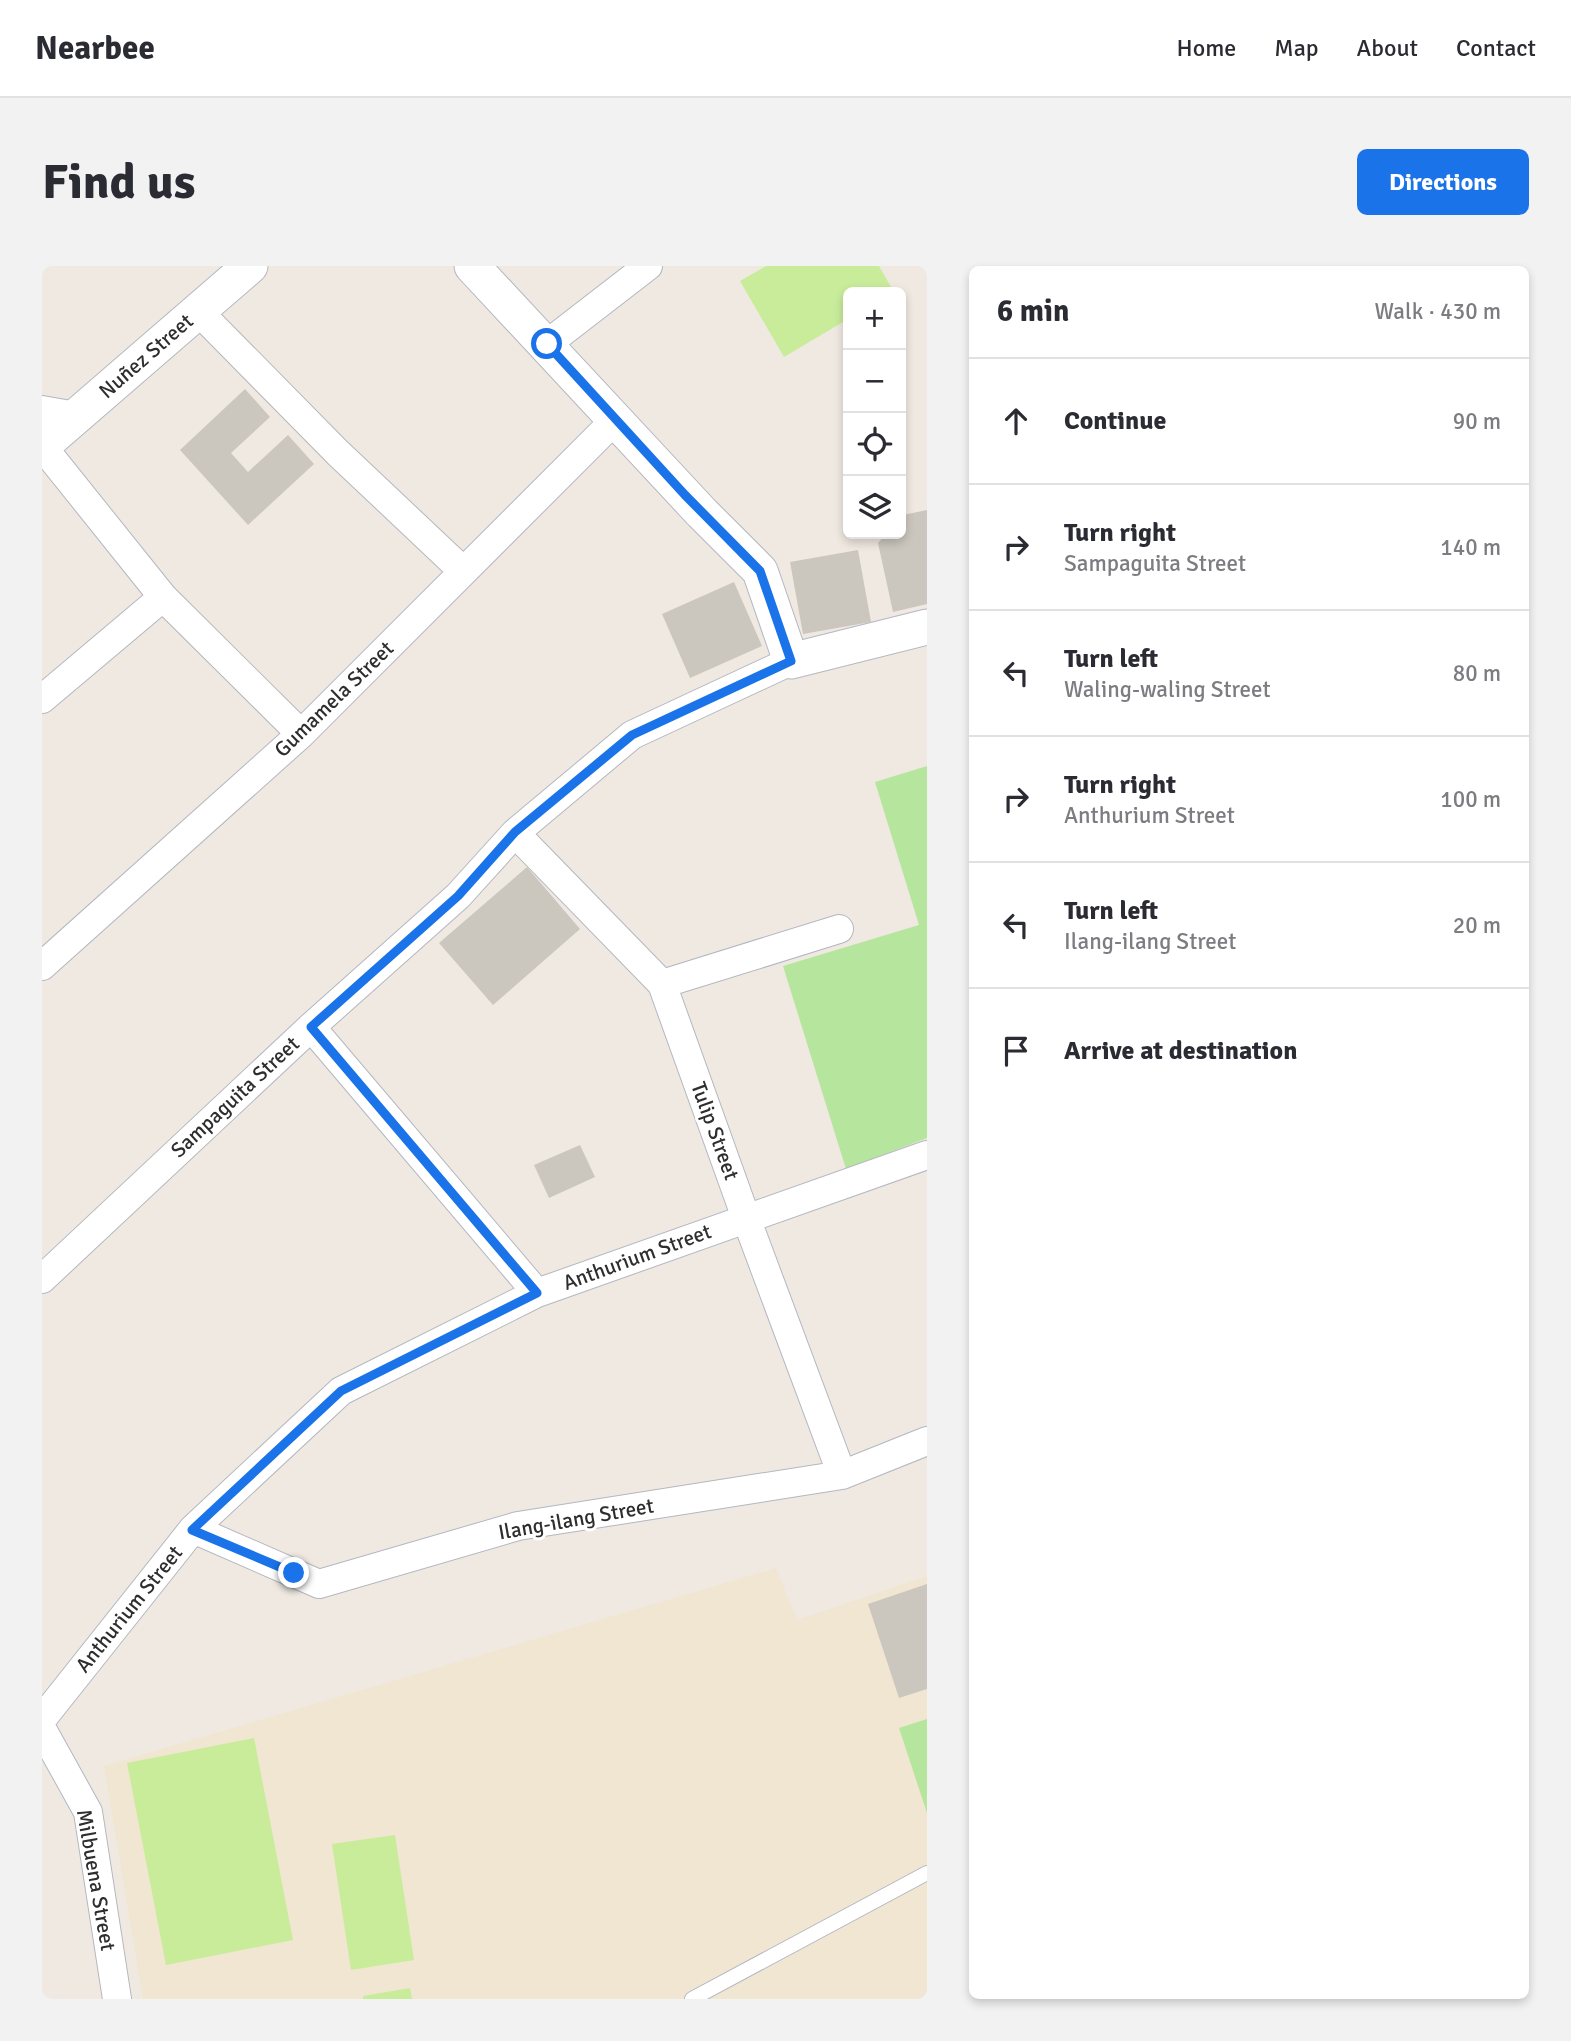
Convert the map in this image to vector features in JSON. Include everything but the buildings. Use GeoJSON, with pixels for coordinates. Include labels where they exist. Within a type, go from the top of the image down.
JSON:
{"type":"FeatureCollection","features":[{"type":"Feature","properties":{"kind":"street","name":"Nuñez Street"},"geometry":{"type":"LineString","coordinates":[[42,446],[250,266]]}},
{"type":"Feature","properties":{"kind":"street"},"geometry":{"type":"LineString","coordinates":[[472,266],[702,513],[760,571],[791,661]]}},
{"type":"Feature","properties":{"kind":"street"},"geometry":{"type":"LineString","coordinates":[[547,344],[648,266]]}},
{"type":"Feature","properties":{"kind":"street"},"geometry":{"type":"LineString","coordinates":[[198,311],[338,453],[463,571]]}},
{"type":"Feature","properties":{"kind":"street"},"geometry":{"type":"LineString","coordinates":[[42,410],[76,416]]}},
{"type":"Feature","properties":{"kind":"street","name":"Gumamela Street"},"geometry":{"type":"LineString","coordinates":[[42,966],[301,734],[615,420]]}},
{"type":"Feature","properties":{"kind":"street"},"geometry":{"type":"LineString","coordinates":[[42,446],[163,597],[301,734]]}},
{"type":"Feature","properties":{"kind":"street"},"geometry":{"type":"LineString","coordinates":[[42,699],[163,597]]}},
{"type":"Feature","properties":{"kind":"street","name":"Sampaguita Street"},"geometry":{"type":"LineString","coordinates":[[42,1279],[311,1027],[458,896],[515,832],[632,735],[791,661],[927,626]]}},
{"type":"Feature","properties":{"kind":"street","name":"Tulip Street"},"geometry":{"type":"LineString","coordinates":[[515,832],[662,984],[842,1475]]}},
{"type":"Feature","properties":{"kind":"street"},"geometry":{"type":"LineString","coordinates":[[662,984],[839,929]]}},
{"type":"Feature","properties":{"kind":"street"},"geometry":{"type":"LineString","coordinates":[[311,1027],[537,1293]]}},
{"type":"Feature","properties":{"kind":"street","name":"Anthurium Street"},"geometry":{"type":"LineString","coordinates":[[42,1719],[192,1530],[341,1391],[537,1293],[927,1155]]}},
{"type":"Feature","properties":{"kind":"street","name":"Ilang-ilang Street"},"geometry":{"type":"LineString","coordinates":[[192,1530],[319,1584],[518,1526],[842,1475],[927,1441]]}},
{"type":"Feature","properties":{"kind":"street","name":"Milbuena Street"},"geometry":{"type":"LineString","coordinates":[[42,1729],[88,1812],[117,1999]]}},
{"type":"Feature","properties":{"kind":"lane"},"geometry":{"type":"LineString","coordinates":[[692,1999],[927,1873]]}},
{"type":"Feature","properties":{"kind":"shaded area"},"geometry":{"type":"Polygon","coordinates":[[[776,1568],[797,1620],[927,1576],[927,1999],[143,1999],[104,1766],[776,1568]]]}},
{"type":"Feature","properties":{"kind":"green space"},"geometry":{"type":"Polygon","coordinates":[[[766,266],[879,266],[891,287],[843,287],[843,322],[784,357],[740,281],[766,266]]]}},
{"type":"Feature","properties":{"kind":"green space"},"geometry":{"type":"Polygon","coordinates":[[[927,766],[927,1138],[846,1169],[783,966],[919,925],[875,782],[927,766]]]}},
{"type":"Feature","properties":{"kind":"green space"},"geometry":{"type":"Polygon","coordinates":[[[927,1719],[927,1813],[899,1728],[927,1719]]]}},
{"type":"Feature","properties":{"kind":"green space"},"geometry":{"type":"Polygon","coordinates":[[[254,1738],[293,1940],[166,1965],[127,1763],[254,1738]]]}},
{"type":"Feature","properties":{"kind":"green space"},"geometry":{"type":"Polygon","coordinates":[[[395,1835],[414,1960],[351,1970],[332,1844],[395,1835]]]}},
{"type":"Feature","properties":{"kind":"green space"},"geometry":{"type":"Polygon","coordinates":[[[410,1988],[412,1999],[363,1999],[363,1996],[410,1988]]]}},
{"type":"Feature","properties":{"kind":"route"},"geometry":{"type":"LineString","coordinates":[[294,1573],[192,1530],[341,1391],[537,1293],[311,1027],[458,896],[515,832],[632,735],[791,661],[760,571],[685,495],[547,344]]}}]}
